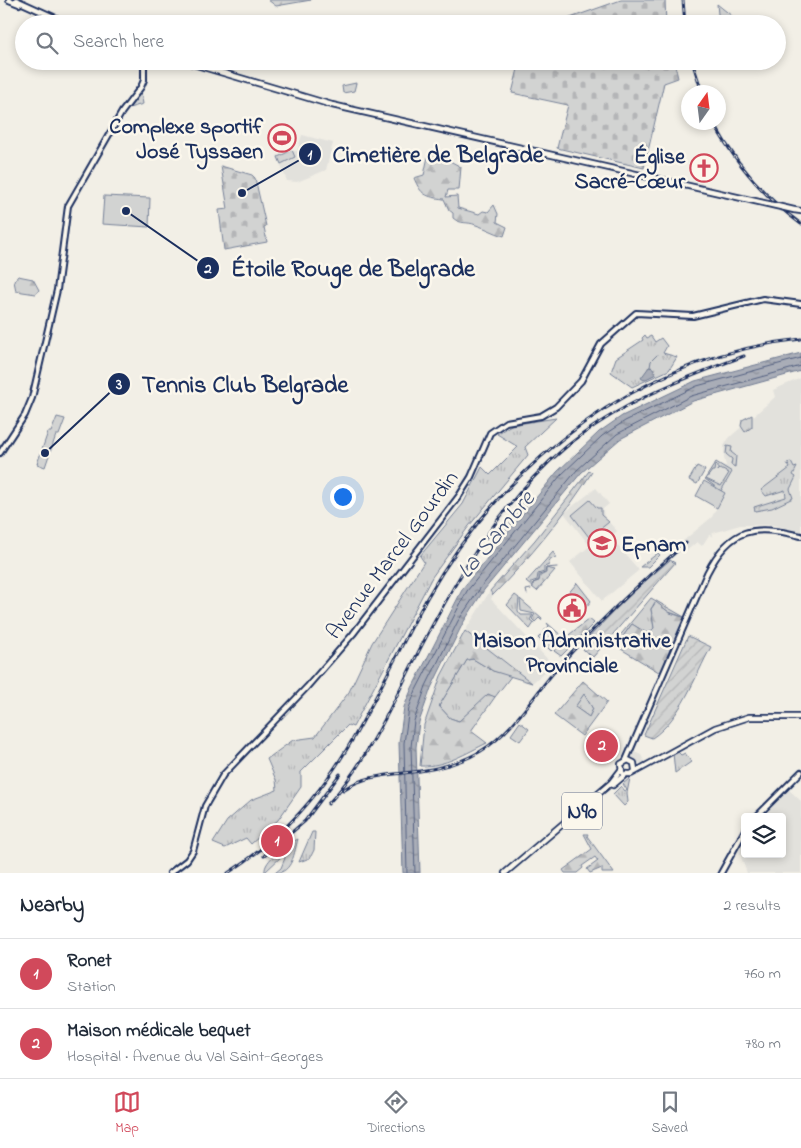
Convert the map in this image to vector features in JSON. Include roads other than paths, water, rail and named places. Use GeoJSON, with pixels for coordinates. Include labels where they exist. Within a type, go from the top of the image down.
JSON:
{"type":"FeatureCollection","features":[{"type":"Feature","properties":{"kind":"main road"},"geometry":{"type":"LineString","coordinates":[[9,0],[23,3]]}},
{"type":"Feature","properties":{"kind":"main road"},"geometry":{"type":"LineString","coordinates":[[16,0],[48,15]]}},
{"type":"Feature","properties":{"kind":"main road"},"geometry":{"type":"LineString","coordinates":[[213,70],[332,105],[801,211]]}},
{"type":"Feature","properties":{"kind":"main road","name":"N90"},"geometry":{"type":"LineString","coordinates":[[506,873],[626,774],[631,774],[635,770],[705,732],[750,717],[801,717]]}},
{"type":"Feature","properties":{"kind":"main road","name":"N90"},"geometry":{"type":"LineString","coordinates":[[506,873],[611,784],[621,770],[621,764],[626,760],[639,765],[650,762]]}},
{"type":"Feature","properties":{"kind":"main road"},"geometry":{"type":"LineString","coordinates":[[633,762],[635,770]]}},
{"type":"Feature","properties":{"kind":"main road","name":"N90"},"geometry":{"type":"LineString","coordinates":[[621,770],[626,774]]}},
{"type":"Feature","properties":{"kind":"street"},"geometry":{"type":"LineString","coordinates":[[0,453],[25,415],[32,398],[57,290],[68,206],[122,112],[141,87],[144,80],[144,70]]}},
{"type":"Feature","properties":{"kind":"street","name":"Avenue Marcel Gourdin"},"geometry":{"type":"LineString","coordinates":[[170,873],[187,860],[193,851],[205,806],[223,775],[307,687],[360,625],[459,496],[470,478],[490,433],[506,422],[541,416],[556,407],[581,380],[601,344],[636,313],[693,316],[763,299],[801,304]]}},
{"type":"Feature","properties":{"kind":"street"},"geometry":{"type":"LineString","coordinates":[[626,760],[710,568],[726,545],[748,531],[770,529],[801,536]]}},
{"type":"Feature","properties":{"kind":"street"},"geometry":{"type":"LineString","coordinates":[[631,750],[633,762]]}},
{"type":"Feature","properties":{"kind":"street"},"geometry":{"type":"LineString","coordinates":[[760,813],[801,772]]}},
{"type":"Feature","properties":{"kind":"street"},"geometry":{"type":"LineString","coordinates":[[720,873],[741,837]]}},
{"type":"Feature","properties":{"kind":"water"},"geometry":{"type":"Polygon","coordinates":[[[801,353],[801,371],[693,401],[620,439],[581,473],[484,590],[463,623],[431,688],[419,722],[416,747],[420,873],[403,873],[399,743],[404,707],[463,588],[557,472],[599,432],[622,416],[695,381],[801,353]]]}},
{"type":"Feature","properties":{"kind":"water"},"geometry":{"type":"Polygon","coordinates":[[[649,367],[653,368],[656,374],[644,380],[641,378],[649,367]]]}},
{"type":"Feature","properties":{"kind":"waterway"},"geometry":{"type":"LineString","coordinates":[[650,367],[651,361],[657,355]]}},
{"type":"Feature","properties":{"kind":"waterway"},"geometry":{"type":"LineString","coordinates":[[533,587],[533,583],[539,580],[539,575],[545,573],[546,568],[557,567]]}},
{"type":"Feature","properties":{"kind":"waterway"},"geometry":{"type":"LineString","coordinates":[[527,594],[526,590],[531,589]]}},
{"type":"Feature","properties":{"kind":"railway"},"geometry":{"type":"LineString","coordinates":[[683,0],[684,15]]}},
{"type":"Feature","properties":{"kind":"railway"},"geometry":{"type":"LineString","coordinates":[[695,70],[700,85]]}},
{"type":"Feature","properties":{"kind":"railway"},"geometry":{"type":"LineString","coordinates":[[718,130],[751,178],[787,214],[801,224]]}},
{"type":"Feature","properties":{"kind":"railway"},"geometry":{"type":"LineString","coordinates":[[228,873],[266,845],[297,815],[324,783],[347,749],[427,598],[459,548],[496,501],[538,460],[584,423],[633,392],[686,368],[742,350],[801,339]]}},
{"type":"Feature","properties":{"kind":"railway"},"geometry":{"type":"LineString","coordinates":[[328,804],[369,748],[436,618],[467,565],[484,539],[522,490],[566,447],[607,418],[651,394],[744,356]]}},
{"type":"Feature","properties":{"kind":"railway"},"geometry":{"type":"LineString","coordinates":[[343,790],[371,778],[428,770],[452,764],[481,751],[504,733],[560,665],[605,617],[686,543]]}},
{"type":"Feature","properties":{"kind":"railway"},"geometry":{"type":"LineString","coordinates":[[264,856],[305,821],[340,774]]}},
{"type":"Feature","properties":{"kind":"place","name":"Complexe sportif José Tyssaen"},"geometry":{"type":"Point","coordinates":[282,138]}},
{"type":"Feature","properties":{"kind":"place","name":"Église Sacré-Cœur"},"geometry":{"type":"Point","coordinates":[704,168]}},
{"type":"Feature","properties":{"kind":"place","name":"Cimetière de Belgrade"},"geometry":{"type":"Point","coordinates":[242,193]}},
{"type":"Feature","properties":{"kind":"place","name":"Étoile Rouge de Belgrade"},"geometry":{"type":"Point","coordinates":[126,211]}},
{"type":"Feature","properties":{"kind":"place","name":"Tennis Club Belgrade"},"geometry":{"type":"Point","coordinates":[45,453]}},
{"type":"Feature","properties":{"kind":"place","name":"Epnam"},"geometry":{"type":"Point","coordinates":[602,543]}},
{"type":"Feature","properties":{"kind":"place","name":"Maison Administrative Provinciale"},"geometry":{"type":"Point","coordinates":[572,608]}},
{"type":"Feature","properties":{"kind":"place","name":"Maison médicale bequet"},"geometry":{"type":"Point","coordinates":[602,746]}},
{"type":"Feature","properties":{"kind":"place","name":"Ronet"},"geometry":{"type":"Point","coordinates":[277,841]}},
{"type":"Feature","properties":{"kind":"water label","name":"La Sambre"},"geometry":{"type":"Point","coordinates":[495,534]}}]}
